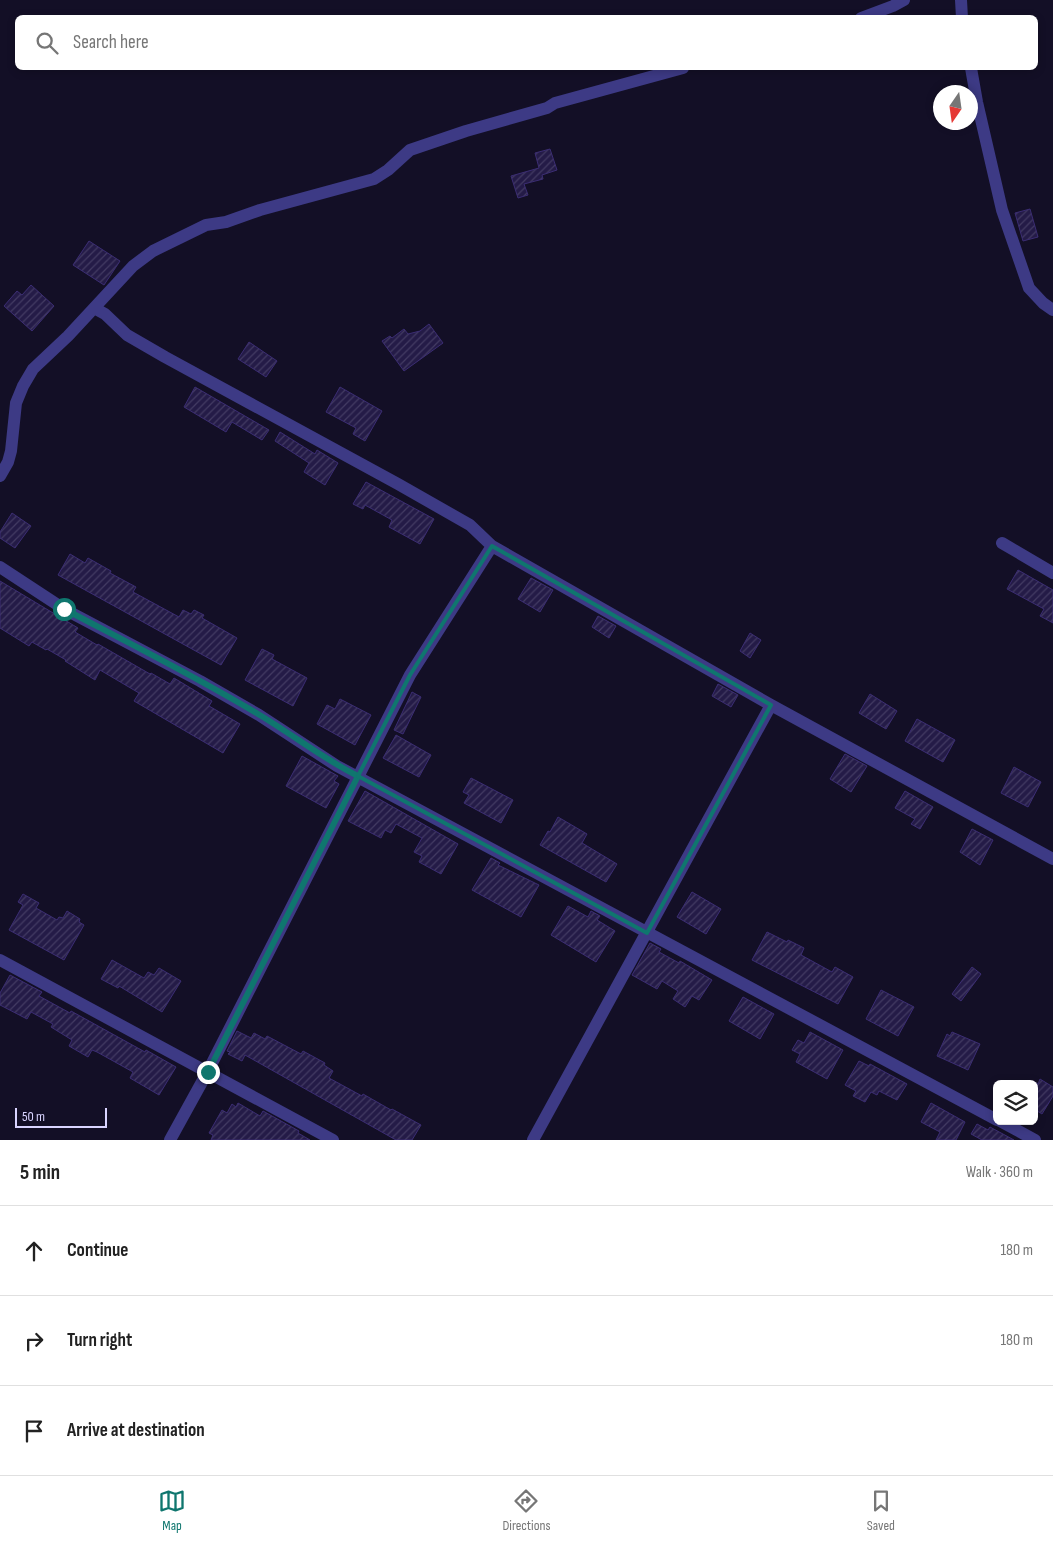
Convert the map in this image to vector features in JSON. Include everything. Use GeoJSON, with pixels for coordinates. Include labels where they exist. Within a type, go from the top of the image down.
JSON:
{"type":"FeatureCollection","features":[{"type":"Feature","properties":{"kind":"street"},"geometry":{"type":"LineString","coordinates":[[869,15],[904,0]]}},
{"type":"Feature","properties":{"kind":"street"},"geometry":{"type":"LineString","coordinates":[[961,0],[962,15]]}},
{"type":"Feature","properties":{"kind":"street"},"geometry":{"type":"LineString","coordinates":[[0,476],[8,462],[13,441],[16,403],[33,369],[133,266],[153,251],[206,225],[226,222],[260,210],[374,179],[388,170],[410,150],[466,131],[547,108],[555,103],[676,70]]}},
{"type":"Feature","properties":{"kind":"street"},"geometry":{"type":"LineString","coordinates":[[971,70],[1002,210],[1029,288],[1043,303],[1053,310]]}},
{"type":"Feature","properties":{"kind":"street"},"geometry":{"type":"LineString","coordinates":[[94,308],[105,314],[127,335],[470,525],[492,546],[771,705],[1053,859]]}},
{"type":"Feature","properties":{"kind":"street"},"geometry":{"type":"LineString","coordinates":[[1002,543],[1053,573]]}},
{"type":"Feature","properties":{"kind":"street"},"geometry":{"type":"LineString","coordinates":[[170,1140],[208,1072],[410,675],[492,546]]}},
{"type":"Feature","properties":{"kind":"street"},"geometry":{"type":"LineString","coordinates":[[0,567],[64,609],[200,681],[259,715],[337,766],[993,1117]]}},
{"type":"Feature","properties":{"kind":"street"},"geometry":{"type":"LineString","coordinates":[[533,1140],[771,705]]}},
{"type":"Feature","properties":{"kind":"street"},"geometry":{"type":"LineString","coordinates":[[0,960],[333,1140]]}},
{"type":"Feature","properties":{"kind":"street"},"geometry":{"type":"LineString","coordinates":[[1007,1125],[1035,1140]]}},
{"type":"Feature","properties":{"kind":"highlighted area"},"geometry":{"type":"Polygon","coordinates":[[[492,546],[771,705],[647,933],[358,776],[410,675],[492,546]]]}},
{"type":"Feature","properties":{"kind":"building"},"geometry":{"type":"Polygon","coordinates":[[[550,149],[557,170],[542,175],[543,179],[524,184],[528,195],[518,198],[511,176],[539,168],[535,153],[550,149]]]}},
{"type":"Feature","properties":{"kind":"building"},"geometry":{"type":"Polygon","coordinates":[[[1030,209],[1038,237],[1023,241],[1015,213],[1030,209]]]}},
{"type":"Feature","properties":{"kind":"building"},"geometry":{"type":"Polygon","coordinates":[[[89,241],[120,261],[104,285],[73,265],[89,241]]]}},
{"type":"Feature","properties":{"kind":"building"},"geometry":{"type":"Polygon","coordinates":[[[31,285],[54,306],[32,331],[4,306],[17,291],[22,295],[31,285]]]}},
{"type":"Feature","properties":{"kind":"building"},"geometry":{"type":"Polygon","coordinates":[[[429,324],[443,343],[404,371],[382,341],[390,336],[392,338],[404,329],[408,334],[420,331],[429,324]]]}},
{"type":"Feature","properties":{"kind":"building"},"geometry":{"type":"Polygon","coordinates":[[[249,342],[277,361],[266,377],[238,359],[249,342]]]}},
{"type":"Feature","properties":{"kind":"building"},"geometry":{"type":"Polygon","coordinates":[[[195,387],[269,430],[262,440],[232,422],[226,432],[184,407],[195,387]]]}},
{"type":"Feature","properties":{"kind":"building"},"geometry":{"type":"Polygon","coordinates":[[[340,387],[382,411],[365,441],[353,434],[356,428],[326,412],[340,387]]]}},
{"type":"Feature","properties":{"kind":"building"},"geometry":{"type":"Polygon","coordinates":[[[280,432],[315,454],[317,450],[338,463],[325,485],[304,472],[309,463],[275,441],[280,432]]]}},
{"type":"Feature","properties":{"kind":"building"},"geometry":{"type":"Polygon","coordinates":[[[366,482],[434,519],[420,544],[389,527],[392,520],[365,505],[363,509],[353,504],[366,482]]]}},
{"type":"Feature","properties":{"kind":"building"},"geometry":{"type":"Polygon","coordinates":[[[12,513],[31,526],[15,548],[0,538],[0,532],[12,513]]]}},
{"type":"Feature","properties":{"kind":"building"},"geometry":{"type":"Polygon","coordinates":[[[70,554],[85,563],[88,558],[111,571],[110,573],[136,587],[133,592],[179,617],[183,610],[191,614],[194,610],[204,615],[202,618],[237,638],[221,665],[58,575],[70,554]]]}},
{"type":"Feature","properties":{"kind":"building"},"geometry":{"type":"Polygon","coordinates":[[[1018,570],[1053,590],[1053,623],[1040,616],[1044,609],[1007,589],[1018,570]]]}},
{"type":"Feature","properties":{"kind":"building"},"geometry":{"type":"Polygon","coordinates":[[[531,578],[553,590],[540,612],[518,599],[531,578]]]}},
{"type":"Feature","properties":{"kind":"building"},"geometry":{"type":"Polygon","coordinates":[[[0,581],[78,628],[75,632],[97,645],[170,684],[174,678],[212,701],[209,706],[240,724],[223,753],[134,701],[139,693],[100,670],[95,680],[47,649],[32,642],[29,646],[0,628],[0,581]]]}},
{"type":"Feature","properties":{"kind":"building"},"geometry":{"type":"Polygon","coordinates":[[[598,616],[616,626],[609,638],[592,627],[598,616]]]}},
{"type":"Feature","properties":{"kind":"building"},"geometry":{"type":"Polygon","coordinates":[[[750,633],[761,640],[750,658],[740,651],[750,633]]]}},
{"type":"Feature","properties":{"kind":"building"},"geometry":{"type":"Polygon","coordinates":[[[262,649],[274,655],[272,659],[307,678],[293,706],[245,680],[262,649]]]}},
{"type":"Feature","properties":{"kind":"building"},"geometry":{"type":"Polygon","coordinates":[[[718,684],[738,695],[731,707],[712,696],[718,684]]]}},
{"type":"Feature","properties":{"kind":"building"},"geometry":{"type":"Polygon","coordinates":[[[412,692],[421,697],[403,734],[394,730],[412,692]]]}},
{"type":"Feature","properties":{"kind":"building"},"geometry":{"type":"Polygon","coordinates":[[[870,694],[897,711],[886,729],[859,713],[870,694]]]}},
{"type":"Feature","properties":{"kind":"building"},"geometry":{"type":"Polygon","coordinates":[[[340,699],[371,715],[355,745],[317,724],[327,705],[335,709],[340,699]]]}},
{"type":"Feature","properties":{"kind":"building"},"geometry":{"type":"Polygon","coordinates":[[[917,719],[955,740],[943,762],[905,741],[917,719]]]}},
{"type":"Feature","properties":{"kind":"building"},"geometry":{"type":"Polygon","coordinates":[[[396,735],[431,755],[419,777],[383,758],[396,735]]]}},
{"type":"Feature","properties":{"kind":"building"},"geometry":{"type":"Polygon","coordinates":[[[845,754],[867,766],[851,792],[830,779],[845,754]]]}},
{"type":"Feature","properties":{"kind":"building"},"geometry":{"type":"Polygon","coordinates":[[[302,756],[338,776],[334,781],[339,784],[326,808],[286,786],[302,756]]]}},
{"type":"Feature","properties":{"kind":"building"},"geometry":{"type":"Polygon","coordinates":[[[1014,767],[1041,782],[1028,807],[1001,793],[1014,767]]]}},
{"type":"Feature","properties":{"kind":"building"},"geometry":{"type":"Polygon","coordinates":[[[471,778],[513,800],[501,823],[464,803],[469,795],[463,792],[471,778]]]}},
{"type":"Feature","properties":{"kind":"building"},"geometry":{"type":"Polygon","coordinates":[[[365,791],[458,844],[441,874],[419,862],[422,856],[414,852],[422,838],[396,824],[391,833],[385,830],[381,838],[348,821],[365,791]]]}},
{"type":"Feature","properties":{"kind":"building"},"geometry":{"type":"Polygon","coordinates":[[[905,791],[933,807],[920,829],[911,824],[915,819],[895,808],[905,791]]]}},
{"type":"Feature","properties":{"kind":"building"},"geometry":{"type":"Polygon","coordinates":[[[558,817],[587,834],[582,843],[617,864],[606,882],[540,845],[558,817]]]}},
{"type":"Feature","properties":{"kind":"building"},"geometry":{"type":"Polygon","coordinates":[[[972,829],[993,840],[980,865],[960,852],[972,829]]]}},
{"type":"Feature","properties":{"kind":"building"},"geometry":{"type":"Polygon","coordinates":[[[491,858],[500,863],[498,865],[539,885],[521,917],[472,890],[491,858]]]}},
{"type":"Feature","properties":{"kind":"building"},"geometry":{"type":"Polygon","coordinates":[[[692,892],[721,909],[706,934],[677,917],[692,892]]]}},
{"type":"Feature","properties":{"kind":"building"},"geometry":{"type":"Polygon","coordinates":[[[23,894],[39,903],[36,908],[57,920],[59,917],[63,918],[67,911],[80,919],[79,922],[84,925],[64,960],[9,930],[23,905],[18,902],[23,894]]]}},
{"type":"Feature","properties":{"kind":"building"},"geometry":{"type":"Polygon","coordinates":[[[568,906],[588,917],[591,911],[600,916],[597,920],[615,931],[596,962],[551,935],[568,906]]]}},
{"type":"Feature","properties":{"kind":"building"},"geometry":{"type":"Polygon","coordinates":[[[767,932],[804,948],[801,955],[832,972],[835,967],[853,977],[838,1004],[752,960],[767,932]]]}},
{"type":"Feature","properties":{"kind":"building"},"geometry":{"type":"Polygon","coordinates":[[[650,943],[661,949],[659,952],[679,963],[680,961],[712,980],[699,1000],[692,996],[685,1007],[673,999],[678,991],[662,981],[657,989],[632,975],[650,943]]]}},
{"type":"Feature","properties":{"kind":"building"},"geometry":{"type":"Polygon","coordinates":[[[112,960],[144,978],[148,972],[154,975],[159,968],[181,981],[162,1012],[119,986],[118,988],[101,979],[112,960]]]}},
{"type":"Feature","properties":{"kind":"building"},"geometry":{"type":"Polygon","coordinates":[[[972,967],[981,974],[961,1001],[952,994],[972,967]]]}},
{"type":"Feature","properties":{"kind":"building"},"geometry":{"type":"Polygon","coordinates":[[[10,975],[42,992],[39,996],[176,1067],[159,1095],[130,1078],[133,1072],[97,1052],[92,1050],[88,1057],[69,1046],[72,1040],[51,1027],[53,1024],[31,1012],[27,1019],[0,1005],[0,993],[10,975]]]}},
{"type":"Feature","properties":{"kind":"building"},"geometry":{"type":"Polygon","coordinates":[[[881,990],[914,1007],[898,1036],[866,1019],[881,990]]]}},
{"type":"Feature","properties":{"kind":"building"},"geometry":{"type":"Polygon","coordinates":[[[743,997],[774,1014],[760,1039],[729,1021],[743,997]]]}},
{"type":"Feature","properties":{"kind":"building"},"geometry":{"type":"Polygon","coordinates":[[[237,1031],[251,1038],[254,1033],[265,1039],[267,1036],[301,1054],[303,1051],[325,1063],[324,1065],[333,1071],[329,1078],[421,1125],[412,1140],[396,1140],[245,1055],[242,1061],[228,1054],[230,1052],[227,1051],[237,1031]]]}},
{"type":"Feature","properties":{"kind":"building"},"geometry":{"type":"Polygon","coordinates":[[[810,1032],[843,1050],[827,1079],[796,1062],[800,1054],[792,1050],[798,1040],[804,1043],[810,1032]]]}},
{"type":"Feature","properties":{"kind":"building"},"geometry":{"type":"Polygon","coordinates":[[[952,1032],[980,1044],[968,1070],[937,1056],[947,1034],[950,1036],[952,1032]]]}},
{"type":"Feature","properties":{"kind":"building"},"geometry":{"type":"Polygon","coordinates":[[[859,1061],[869,1066],[870,1064],[907,1084],[897,1100],[879,1091],[877,1095],[871,1092],[865,1102],[853,1096],[856,1091],[845,1085],[859,1061]]]}},
{"type":"Feature","properties":{"kind":"building"},"geometry":{"type":"Polygon","coordinates":[[[1040,1079],[1053,1087],[1053,1096],[1042,1114],[1038,1112],[1038,1084],[1040,1079]]]}},
{"type":"Feature","properties":{"kind":"building"},"geometry":{"type":"Polygon","coordinates":[[[238,1103],[260,1116],[263,1111],[299,1131],[298,1133],[310,1140],[211,1140],[213,1135],[209,1133],[222,1110],[227,1113],[232,1104],[236,1107],[238,1103]]]}},
{"type":"Feature","properties":{"kind":"building"},"geometry":{"type":"Polygon","coordinates":[[[931,1103],[965,1122],[956,1140],[936,1140],[940,1132],[921,1122],[931,1103]]]}},
{"type":"Feature","properties":{"kind":"building"},"geometry":{"type":"Polygon","coordinates":[[[977,1124],[988,1130],[990,1127],[1014,1140],[982,1140],[971,1134],[977,1124]]]}},
{"type":"Feature","properties":{"kind":"route"},"geometry":{"type":"LineString","coordinates":[[64,609],[200,681],[259,715],[337,766],[358,776],[208,1072]]}}]}
